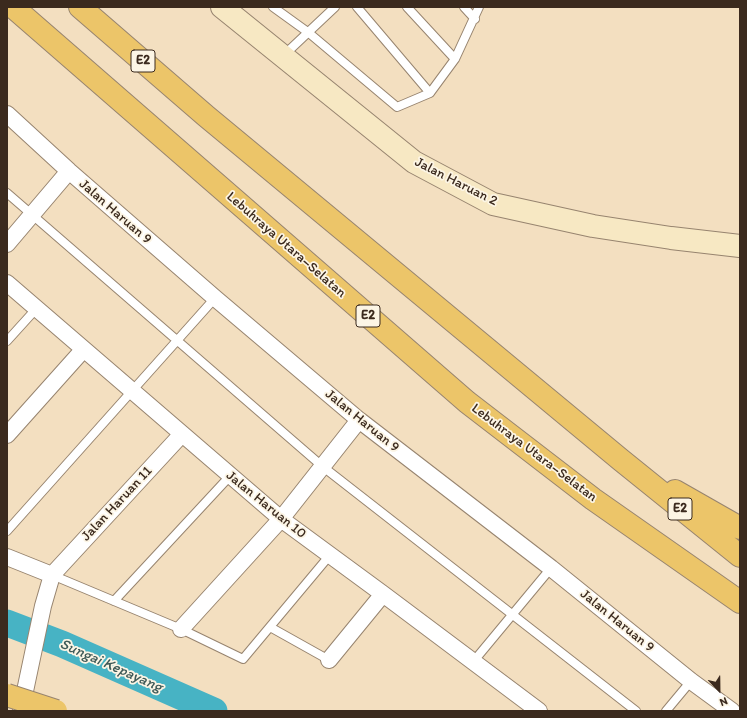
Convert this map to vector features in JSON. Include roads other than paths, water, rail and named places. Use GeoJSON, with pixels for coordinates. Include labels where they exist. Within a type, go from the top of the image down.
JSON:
{"type":"FeatureCollection","features":[{"type":"Feature","properties":{"kind":"main road","name":"Lebuhraya Utara–Selatan"},"geometry":{"type":"LineString","coordinates":[[13,7],[467,402],[593,499],[740,602]]}},
{"type":"Feature","properties":{"kind":"main road","name":"E2"},"geometry":{"type":"LineString","coordinates":[[80,7],[206,116],[740,556]]}},
{"type":"Feature","properties":{"kind":"main road","name":"Jalan Haruan 2"},"geometry":{"type":"LineString","coordinates":[[222,7],[282,57],[414,162],[493,204],[593,226],[671,238],[740,246]]}},
{"type":"Feature","properties":{"kind":"main road"},"geometry":{"type":"LineString","coordinates":[[622,460],[740,528]]}},
{"type":"Feature","properties":{"kind":"main road"},"geometry":{"type":"LineString","coordinates":[[17,702],[56,711]]}},
{"type":"Feature","properties":{"kind":"street","name":"Jalan Haruan 9"},"geometry":{"type":"LineString","coordinates":[[7,114],[69,171],[215,298],[359,420],[550,568],[691,681],[732,711]]}},
{"type":"Feature","properties":{"kind":"street"},"geometry":{"type":"LineString","coordinates":[[7,244],[69,171]]}},
{"type":"Feature","properties":{"kind":"street","name":"Jalan Haruan 10"},"geometry":{"type":"LineString","coordinates":[[7,283],[131,392],[280,519],[383,594],[538,711]]}},
{"type":"Feature","properties":{"kind":"street"},"geometry":{"type":"LineString","coordinates":[[7,435],[83,350]]}},
{"type":"Feature","properties":{"kind":"street"},"geometry":{"type":"LineString","coordinates":[[181,629],[280,519],[359,420]]}},
{"type":"Feature","properties":{"kind":"street","name":"Jalan Haruan 11"},"geometry":{"type":"LineString","coordinates":[[52,575],[182,434]]}},
{"type":"Feature","properties":{"kind":"street"},"geometry":{"type":"LineString","coordinates":[[7,557],[52,575],[17,702]]}},
{"type":"Feature","properties":{"kind":"street"},"geometry":{"type":"LineString","coordinates":[[329,660],[383,594]]}},
{"type":"Feature","properties":{"kind":"lane"},"geometry":{"type":"LineString","coordinates":[[272,7],[308,33],[397,107],[430,93],[455,59],[479,7]]}},
{"type":"Feature","properties":{"kind":"lane"},"geometry":{"type":"LineString","coordinates":[[282,57],[335,7]]}},
{"type":"Feature","properties":{"kind":"lane"},"geometry":{"type":"LineString","coordinates":[[357,7],[430,93]]}},
{"type":"Feature","properties":{"kind":"lane"},"geometry":{"type":"LineString","coordinates":[[407,7],[455,59]]}},
{"type":"Feature","properties":{"kind":"lane"},"geometry":{"type":"LineString","coordinates":[[464,7],[474,20]]}},
{"type":"Feature","properties":{"kind":"lane"},"geometry":{"type":"LineString","coordinates":[[7,193],[322,466],[636,711]]}},
{"type":"Feature","properties":{"kind":"lane"},"geometry":{"type":"LineString","coordinates":[[7,531],[215,298]]}},
{"type":"Feature","properties":{"kind":"lane"},"geometry":{"type":"LineString","coordinates":[[7,341],[36,309]]}},
{"type":"Feature","properties":{"kind":"lane"},"geometry":{"type":"LineString","coordinates":[[114,601],[230,476]]}},
{"type":"Feature","properties":{"kind":"lane"},"geometry":{"type":"LineString","coordinates":[[52,575],[181,629],[243,658],[330,555]]}},
{"type":"Feature","properties":{"kind":"lane"},"geometry":{"type":"LineString","coordinates":[[473,662],[550,568]]}},
{"type":"Feature","properties":{"kind":"lane"},"geometry":{"type":"LineString","coordinates":[[270,627],[329,660]]}},
{"type":"Feature","properties":{"kind":"lane"},"geometry":{"type":"LineString","coordinates":[[666,711],[691,681]]}},
{"type":"Feature","properties":{"kind":"waterway","name":"Sungai Kepayang"},"geometry":{"type":"LineString","coordinates":[[7,623],[62,644],[214,711]]}}]}
